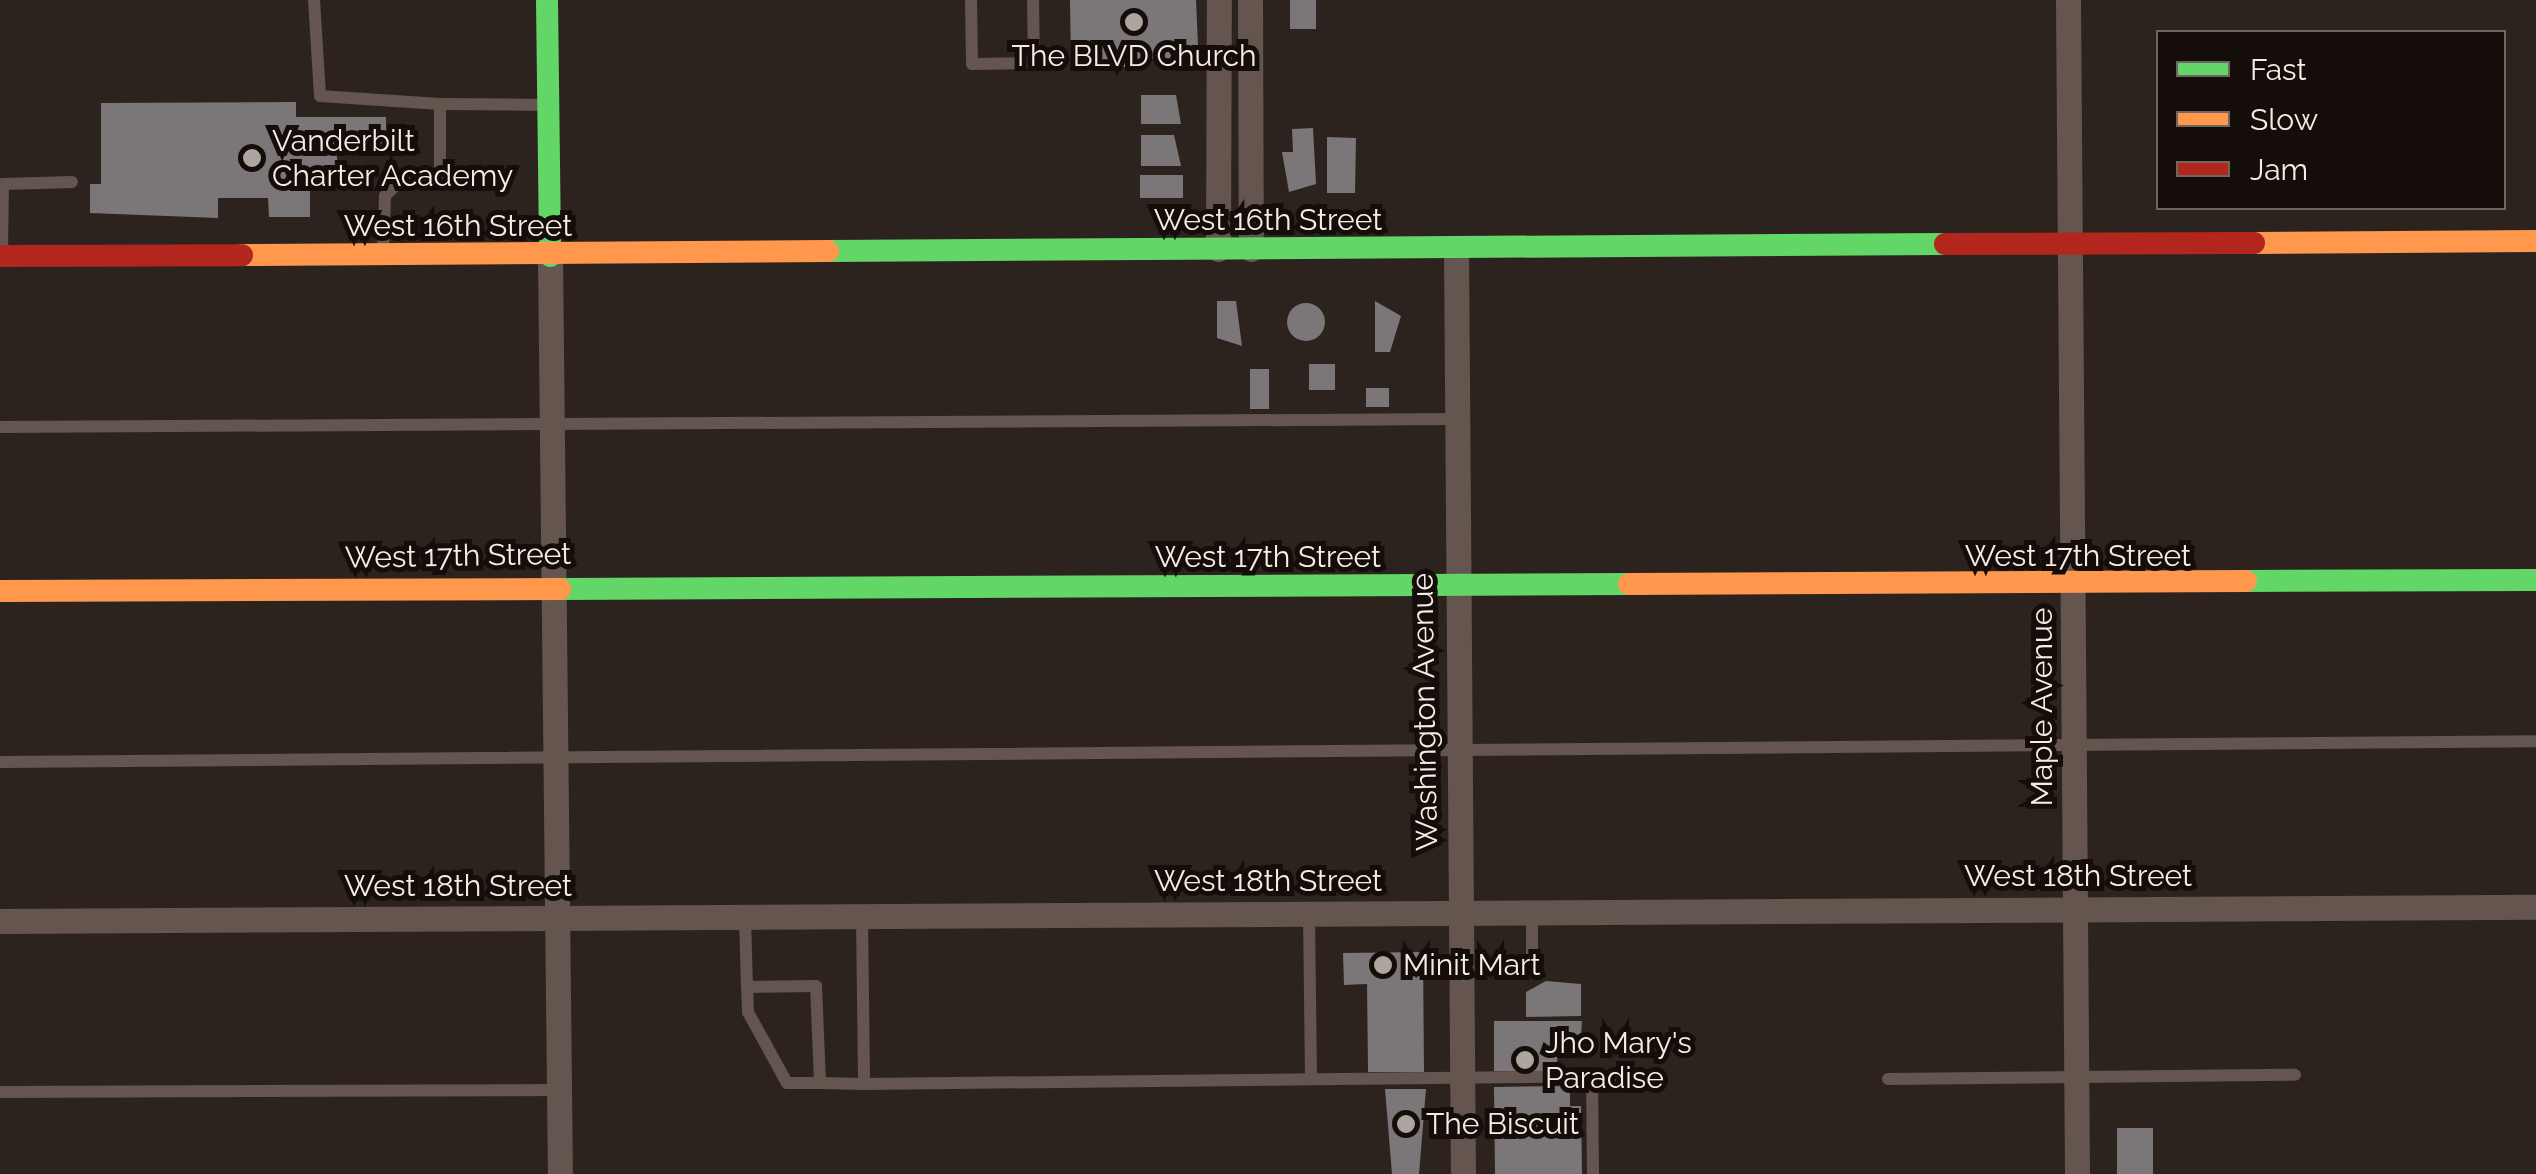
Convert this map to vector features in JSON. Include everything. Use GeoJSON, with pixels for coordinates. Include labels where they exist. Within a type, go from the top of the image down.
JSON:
{"type":"FeatureCollection","features":[{"type":"Feature","properties":{"kind":"street"},"geometry":{"type":"LineString","coordinates":[[546,0],[557,428],[553,584],[560,918],[560,1174]]}},
{"type":"Feature","properties":{"kind":"street"},"geometry":{"type":"LineString","coordinates":[[1218,250],[1219,0]]}},
{"type":"Feature","properties":{"kind":"street"},"geometry":{"type":"LineString","coordinates":[[1250,0],[1251,249]]}},
{"type":"Feature","properties":{"kind":"street","name":"Maple Avenue"},"geometry":{"type":"LineString","coordinates":[[2068,0],[2066,245],[2075,587],[2077,1174]]}},
{"type":"Feature","properties":{"kind":"street","name":"West 16th Street"},"geometry":{"type":"LineString","coordinates":[[1,256],[550,256],[2536,241]]}},
{"type":"Feature","properties":{"kind":"street","name":"Washington Avenue"},"geometry":{"type":"LineString","coordinates":[[1456,250],[1463,1174]]}},
{"type":"Feature","properties":{"kind":"street","name":"West 17th Street"},"geometry":{"type":"LineString","coordinates":[[0,591],[553,584],[2075,587],[2536,580]]}},
{"type":"Feature","properties":{"kind":"street","name":"West 18th Street"},"geometry":{"type":"LineString","coordinates":[[0,922],[2536,906]]}},
{"type":"Feature","properties":{"kind":"lane"},"geometry":{"type":"LineString","coordinates":[[314,0],[320,96],[440,104],[548,105]]}},
{"type":"Feature","properties":{"kind":"lane"},"geometry":{"type":"LineString","coordinates":[[971,0],[972,64],[1034,63],[1033,0]]}},
{"type":"Feature","properties":{"kind":"lane"},"geometry":{"type":"LineString","coordinates":[[440,104],[440,174]]}},
{"type":"Feature","properties":{"kind":"lane"},"geometry":{"type":"LineString","coordinates":[[382,256],[384,196],[440,174],[486,175]]}},
{"type":"Feature","properties":{"kind":"lane"},"geometry":{"type":"LineString","coordinates":[[1,256],[3,184],[72,182]]}},
{"type":"Feature","properties":{"kind":"lane"},"geometry":{"type":"LineString","coordinates":[[0,426],[557,428],[1456,419]]}},
{"type":"Feature","properties":{"kind":"lane"},"geometry":{"type":"LineString","coordinates":[[0,762],[2536,742]]}},
{"type":"Feature","properties":{"kind":"lane"},"geometry":{"type":"LineString","coordinates":[[1532,912],[1532,970]]}},
{"type":"Feature","properties":{"kind":"lane"},"geometry":{"type":"LineString","coordinates":[[1309,914],[1310,1080]]}},
{"type":"Feature","properties":{"kind":"lane"},"geometry":{"type":"LineString","coordinates":[[862,916],[864,1084]]}},
{"type":"Feature","properties":{"kind":"lane"},"geometry":{"type":"LineString","coordinates":[[745,917],[748,1012],[788,1084],[1612,1076]]}},
{"type":"Feature","properties":{"kind":"lane"},"geometry":{"type":"LineString","coordinates":[[746,988],[816,986],[820,1083]]}},
{"type":"Feature","properties":{"kind":"lane"},"geometry":{"type":"LineString","coordinates":[[1888,1079],[2295,1075]]}},
{"type":"Feature","properties":{"kind":"lane"},"geometry":{"type":"LineString","coordinates":[[1592,1077],[1593,1174]]}},
{"type":"Feature","properties":{"kind":"lane"},"geometry":{"type":"LineString","coordinates":[[0,1092],[559,1090]]}},
{"type":"Feature","properties":{"kind":"building","name":"The BLVD Church"},"geometry":{"type":"Polygon","coordinates":[[[1070,0],[1196,0],[1198,45],[1172,58],[1125,59],[1125,67],[1071,67],[1070,0]]]}},
{"type":"Feature","properties":{"kind":"building"},"geometry":{"type":"Polygon","coordinates":[[[1290,0],[1316,0],[1316,29],[1290,29],[1290,0]]]}},
{"type":"Feature","properties":{"kind":"building"},"geometry":{"type":"Polygon","coordinates":[[[1141,95],[1176,95],[1181,124],[1141,124],[1141,95]]]}},
{"type":"Feature","properties":{"kind":"building"},"geometry":{"type":"Polygon","coordinates":[[[296,102],[296,117],[386,117],[386,145],[336,146],[339,180],[310,177],[310,217],[269,217],[268,198],[218,198],[218,218],[90,213],[90,184],[101,184],[101,103],[296,102]]]}},
{"type":"Feature","properties":{"kind":"building"},"geometry":{"type":"Polygon","coordinates":[[[1313,128],[1316,184],[1289,192],[1282,152],[1293,152],[1292,129],[1313,128]]]}},
{"type":"Feature","properties":{"kind":"building"},"geometry":{"type":"Polygon","coordinates":[[[1141,135],[1174,135],[1181,166],[1141,166],[1141,135]]]}},
{"type":"Feature","properties":{"kind":"building"},"geometry":{"type":"Polygon","coordinates":[[[1327,137],[1356,138],[1355,193],[1327,193],[1327,137]]]}},
{"type":"Feature","properties":{"kind":"building"},"geometry":{"type":"Polygon","coordinates":[[[1140,175],[1183,175],[1183,198],[1140,198],[1140,175]]]}},
{"type":"Feature","properties":{"kind":"building"},"geometry":{"type":"Polygon","coordinates":[[[1217,301],[1236,301],[1242,346],[1217,338],[1217,301]]]}},
{"type":"Feature","properties":{"kind":"building"},"geometry":{"type":"Polygon","coordinates":[[[1375,301],[1401,316],[1390,352],[1375,352],[1375,301]]]}},
{"type":"Feature","properties":{"kind":"building"},"geometry":{"type":"Polygon","coordinates":[[[1306,303],[1319,309],[1325,322],[1319,335],[1306,341],[1293,335],[1287,322],[1293,309],[1306,303]]]}},
{"type":"Feature","properties":{"kind":"building"},"geometry":{"type":"Polygon","coordinates":[[[1309,364],[1335,364],[1335,390],[1309,390],[1309,364]]]}},
{"type":"Feature","properties":{"kind":"building"},"geometry":{"type":"Polygon","coordinates":[[[1250,369],[1269,369],[1269,409],[1250,409],[1250,369]]]}},
{"type":"Feature","properties":{"kind":"building"},"geometry":{"type":"Polygon","coordinates":[[[1366,388],[1389,388],[1389,407],[1366,407],[1366,388]]]}},
{"type":"Feature","properties":{"kind":"building"},"geometry":{"type":"Polygon","coordinates":[[[1423,952],[1424,1072],[1368,1072],[1367,984],[1344,985],[1343,953],[1423,952]]]}},
{"type":"Feature","properties":{"kind":"building"},"geometry":{"type":"Polygon","coordinates":[[[1546,981],[1581,984],[1581,1016],[1526,1017],[1526,992],[1546,981]]]}},
{"type":"Feature","properties":{"kind":"building"},"geometry":{"type":"Polygon","coordinates":[[[1494,1021],[1582,1021],[1581,1037],[1560,1037],[1556,1071],[1494,1071],[1494,1021]]]}},
{"type":"Feature","properties":{"kind":"building"},"geometry":{"type":"Polygon","coordinates":[[[1570,1086],[1570,1106],[1581,1106],[1582,1174],[1495,1174],[1494,1087],[1570,1086]]]}},
{"type":"Feature","properties":{"kind":"building","name":"The Biscuit"},"geometry":{"type":"Polygon","coordinates":[[[1385,1089],[1426,1089],[1419,1174],[1392,1174],[1385,1089]]]}},
{"type":"Feature","properties":{"kind":"building"},"geometry":{"type":"Polygon","coordinates":[[[2117,1128],[2153,1128],[2153,1174],[2117,1174],[2117,1128]]]}},
{"type":"Feature","properties":{"kind":"traffic: fast"},"geometry":{"type":"LineString","coordinates":[[547,0],[550,256]]}},
{"type":"Feature","properties":{"kind":"traffic: fast"},"geometry":{"type":"LineString","coordinates":[[828,251],[1945,244]]}},
{"type":"Feature","properties":{"kind":"traffic: fast"},"geometry":{"type":"LineString","coordinates":[[2246,581],[2536,580]]}},
{"type":"Feature","properties":{"kind":"traffic: fast"},"geometry":{"type":"LineString","coordinates":[[560,589],[1629,584]]}},
{"type":"Feature","properties":{"kind":"traffic: slow"},"geometry":{"type":"LineString","coordinates":[[2254,243],[2536,241]]}},
{"type":"Feature","properties":{"kind":"traffic: slow"},"geometry":{"type":"LineString","coordinates":[[242,255],[828,251]]}},
{"type":"Feature","properties":{"kind":"traffic: slow"},"geometry":{"type":"LineString","coordinates":[[1629,584],[2246,581]]}},
{"type":"Feature","properties":{"kind":"traffic: slow"},"geometry":{"type":"LineString","coordinates":[[0,591],[560,589]]}},
{"type":"Feature","properties":{"kind":"traffic: jam"},"geometry":{"type":"LineString","coordinates":[[1945,244],[2254,243]]}},
{"type":"Feature","properties":{"kind":"traffic: jam"},"geometry":{"type":"LineString","coordinates":[[0,256],[242,255]]}},
{"type":"Feature","properties":{"kind":"place","name":"The BLVD Church"},"geometry":{"type":"Point","coordinates":[1134,22]}},
{"type":"Feature","properties":{"kind":"place","name":"Vanderbilt Charter Academy"},"geometry":{"type":"Point","coordinates":[252,158]}},
{"type":"Feature","properties":{"kind":"place","name":"Minit Mart"},"geometry":{"type":"Point","coordinates":[1383,965]}},
{"type":"Feature","properties":{"kind":"place","name":"Jho Mary's Paradise"},"geometry":{"type":"Point","coordinates":[1525,1060]}},
{"type":"Feature","properties":{"kind":"place","name":"The Biscuit"},"geometry":{"type":"Point","coordinates":[1406,1124]}}]}
